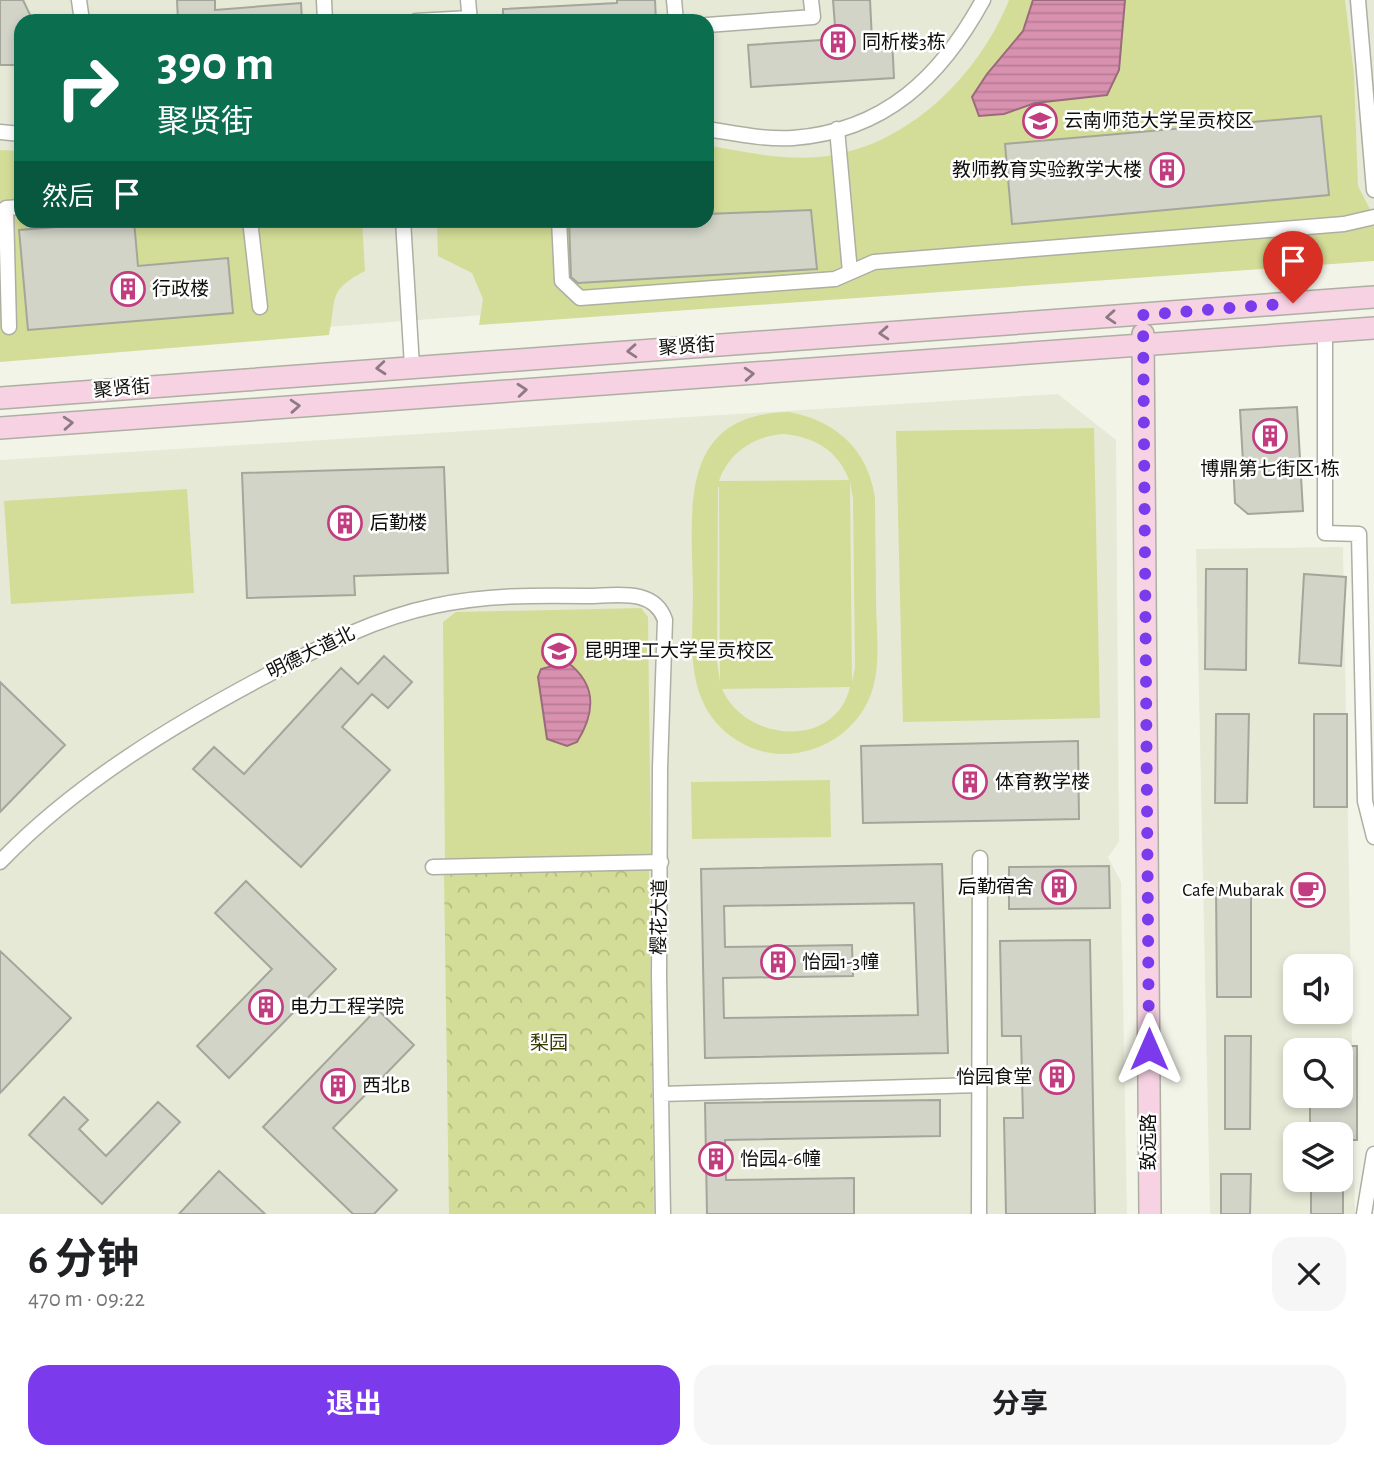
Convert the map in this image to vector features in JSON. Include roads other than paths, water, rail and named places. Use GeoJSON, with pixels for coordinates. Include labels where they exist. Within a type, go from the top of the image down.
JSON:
{"type":"FeatureCollection","features":[{"type":"Feature","properties":{"kind":"main road","name":"聚贤街"},"geometry":{"type":"LineString","coordinates":[[0,398],[1374,297]]}},
{"type":"Feature","properties":{"kind":"main road","name":"致远路"},"geometry":{"type":"LineString","coordinates":[[1143,315],[1150,1214]]}},
{"type":"Feature","properties":{"kind":"main road","name":"聚贤街"},"geometry":{"type":"LineString","coordinates":[[0,428],[1374,328]]}},
{"type":"Feature","properties":{"kind":"street"},"geometry":{"type":"LineString","coordinates":[[714,24],[814,17],[811,0]]}},
{"type":"Feature","properties":{"kind":"street"},"geometry":{"type":"LineString","coordinates":[[714,130],[792,138],[851,126],[910,95],[941,66],[964,35],[983,0]]}},
{"type":"Feature","properties":{"kind":"street"},"geometry":{"type":"LineString","coordinates":[[1358,0],[1369,78],[1374,190]]}},
{"type":"Feature","properties":{"kind":"street"},"geometry":{"type":"LineString","coordinates":[[837,129],[850,272]]}},
{"type":"Feature","properties":{"kind":"street"},"geometry":{"type":"LineString","coordinates":[[9,327],[6,208],[14,207]]}},
{"type":"Feature","properties":{"kind":"street"},"geometry":{"type":"LineString","coordinates":[[559,228],[562,281],[580,298],[835,279],[874,262],[1344,224],[1374,217]]}},
{"type":"Feature","properties":{"kind":"street"},"geometry":{"type":"LineString","coordinates":[[251,228],[260,307]]}},
{"type":"Feature","properties":{"kind":"street"},"geometry":{"type":"LineString","coordinates":[[403,228],[412,366]]}},
{"type":"Feature","properties":{"kind":"street"},"geometry":{"type":"LineString","coordinates":[[1325,332],[1325,533],[1366,533],[1365,801],[1374,837]]}},
{"type":"Feature","properties":{"kind":"street","name":"明德大道北"},"geometry":{"type":"LineString","coordinates":[[0,862],[38,826],[96,781],[197,712],[369,625],[433,606],[471,599],[564,596],[639,596],[652,600],[660,607],[664,620]]}},
{"type":"Feature","properties":{"kind":"street","name":"樱花大道"},"geometry":{"type":"LineString","coordinates":[[663,1214],[660,768],[664,620]]}},
{"type":"Feature","properties":{"kind":"street"},"geometry":{"type":"LineString","coordinates":[[979,1214],[981,858]]}},
{"type":"Feature","properties":{"kind":"street"},"geometry":{"type":"LineString","coordinates":[[433,867],[661,862]]}},
{"type":"Feature","properties":{"kind":"street"},"geometry":{"type":"LineString","coordinates":[[661,1094],[979,1086]]}},
{"type":"Feature","properties":{"kind":"street"},"geometry":{"type":"LineString","coordinates":[[1364,1214],[1374,1154]]}},
{"type":"Feature","properties":{"kind":"place","name":"同析楼3栋"},"geometry":{"type":"Point","coordinates":[838,42]}},
{"type":"Feature","properties":{"kind":"place","name":"云南师范大学呈贡校区"},"geometry":{"type":"Point","coordinates":[1040,121]}},
{"type":"Feature","properties":{"kind":"place","name":"教师教育实验教学大楼"},"geometry":{"type":"Point","coordinates":[1167,170]}},
{"type":"Feature","properties":{"kind":"place","name":"行政楼"},"geometry":{"type":"Point","coordinates":[128,289]}},
{"type":"Feature","properties":{"kind":"place","name":"博鼎第七街区1栋"},"geometry":{"type":"Point","coordinates":[1270,436]}},
{"type":"Feature","properties":{"kind":"place","name":"后勤楼"},"geometry":{"type":"Point","coordinates":[345,523]}},
{"type":"Feature","properties":{"kind":"place","name":"昆明理工大学呈贡校区"},"geometry":{"type":"Point","coordinates":[559,651]}},
{"type":"Feature","properties":{"kind":"place","name":"体育教学楼"},"geometry":{"type":"Point","coordinates":[970,782]}},
{"type":"Feature","properties":{"kind":"place","name":"后勤宿舍"},"geometry":{"type":"Point","coordinates":[1059,887]}},
{"type":"Feature","properties":{"kind":"place","name":"Cafe Mubarak"},"geometry":{"type":"Point","coordinates":[1308,890]}},
{"type":"Feature","properties":{"kind":"place","name":"怡园1-3幢"},"geometry":{"type":"Point","coordinates":[778,962]}},
{"type":"Feature","properties":{"kind":"place","name":"电力工程学院"},"geometry":{"type":"Point","coordinates":[266,1007]}},
{"type":"Feature","properties":{"kind":"place","name":"怡园食堂"},"geometry":{"type":"Point","coordinates":[1057,1077]}},
{"type":"Feature","properties":{"kind":"place","name":"西北B"},"geometry":{"type":"Point","coordinates":[338,1086]}},
{"type":"Feature","properties":{"kind":"place","name":"怡园4-6幢"},"geometry":{"type":"Point","coordinates":[716,1159]}},
{"type":"Feature","properties":{"kind":"park label","name":"梨园"},"geometry":{"type":"Point","coordinates":[549,1043]}}]}
